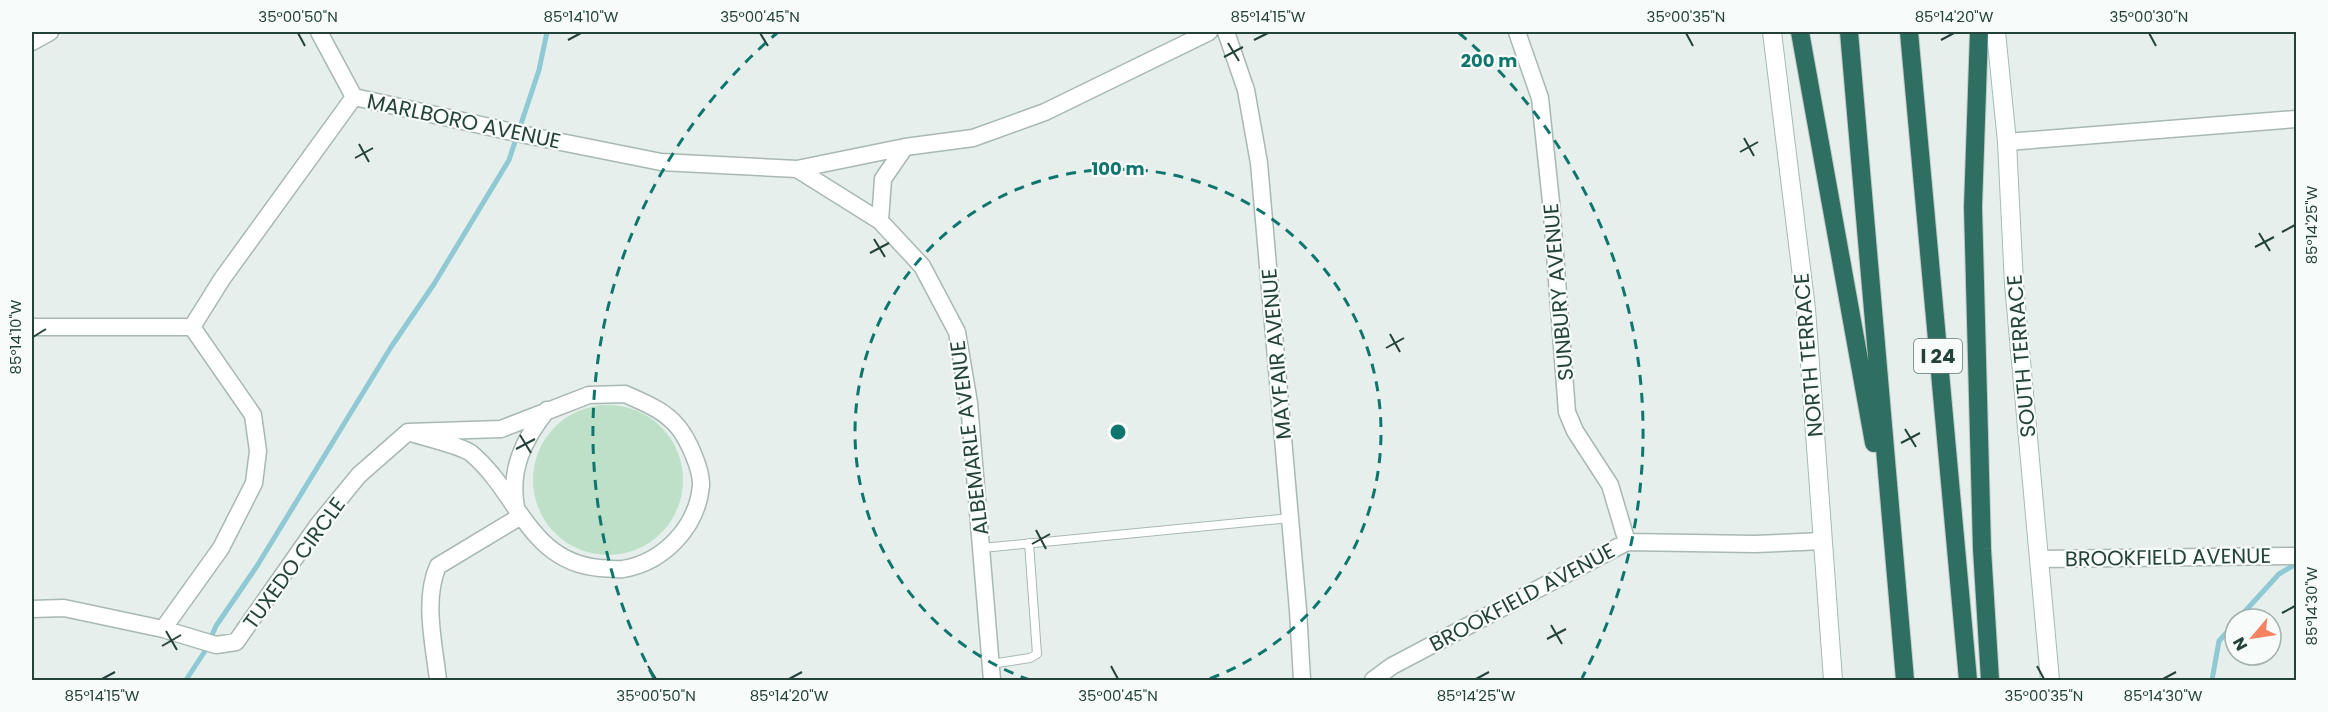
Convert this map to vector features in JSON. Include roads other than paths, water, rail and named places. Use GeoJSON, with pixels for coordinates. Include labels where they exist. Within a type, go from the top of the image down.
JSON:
{"type":"FeatureCollection","features":[{"type":"Feature","properties":{"kind":"highway"},"geometry":{"type":"LineString","coordinates":[[1800,32],[1894,555]]}},
{"type":"Feature","properties":{"kind":"highway"},"geometry":{"type":"LineString","coordinates":[[1849,32],[1905,681]]}},
{"type":"Feature","properties":{"kind":"highway","name":"I 24"},"geometry":{"type":"LineString","coordinates":[[1909,32],[1968,681]]}},
{"type":"Feature","properties":{"kind":"highway"},"geometry":{"type":"LineString","coordinates":[[1979,32],[1973,207],[1982,549],[1990,681]]}},
{"type":"Feature","properties":{"kind":"street"},"geometry":{"type":"LineString","coordinates":[[32,42],[50,32]]}},
{"type":"Feature","properties":{"kind":"street"},"geometry":{"type":"LineString","coordinates":[[319,32],[354,97]]}},
{"type":"Feature","properties":{"kind":"street","name":"MARLBORO AVENUE"},"geometry":{"type":"LineString","coordinates":[[192,327],[222,279],[354,97],[518,134],[661,162],[797,169],[905,147],[973,138],[1046,112],[1209,32]]}},
{"type":"Feature","properties":{"kind":"street","name":"MAYFAIR AVENUE"},"geometry":{"type":"LineString","coordinates":[[1226,32],[1246,90],[1259,163],[1302,681]]}},
{"type":"Feature","properties":{"kind":"street","name":"SUNBURY AVENUE"},"geometry":{"type":"LineString","coordinates":[[1517,32],[1540,98],[1568,412],[1575,431],[1610,485],[1627,542]]}},
{"type":"Feature","properties":{"kind":"street","name":"NORTH TERRACE"},"geometry":{"type":"LineString","coordinates":[[1772,32],[1806,309],[1833,681]]}},
{"type":"Feature","properties":{"kind":"street","name":"SOUTH TERRACE"},"geometry":{"type":"LineString","coordinates":[[1996,32],[2007,142],[2014,284],[2050,681]]}},
{"type":"Feature","properties":{"kind":"street"},"geometry":{"type":"LineString","coordinates":[[2007,142],[2296,119]]}},
{"type":"Feature","properties":{"kind":"street"},"geometry":{"type":"LineString","coordinates":[[880,221],[883,179],[905,147]]}},
{"type":"Feature","properties":{"kind":"street","name":"MARLBORO AVENUE"},"geometry":{"type":"LineString","coordinates":[[797,169],[880,221]]}},
{"type":"Feature","properties":{"kind":"street","name":"ALBEMARLE AVENUE"},"geometry":{"type":"LineString","coordinates":[[880,221],[922,266],[957,332],[969,403],[991,672]]}},
{"type":"Feature","properties":{"kind":"street"},"geometry":{"type":"LineString","coordinates":[[32,327],[192,327],[253,415],[258,451],[254,483],[221,548],[163,629]]}},
{"type":"Feature","properties":{"kind":"street"},"geometry":{"type":"LineString","coordinates":[[625,394],[659,409],[678,427],[690,446],[701,484],[691,522],[673,544],[654,558],[622,569],[589,567],[561,557],[537,537],[503,487],[470,452],[408,432],[501,429],[589,395],[625,394]]}},
{"type":"Feature","properties":{"kind":"street"},"geometry":{"type":"LineString","coordinates":[[519,512],[514,497],[519,457],[530,432],[547,410]]}},
{"type":"Feature","properties":{"kind":"street","name":"TUXEDO CIRCLE"},"geometry":{"type":"LineString","coordinates":[[32,609],[64,608],[163,629],[216,645],[236,642],[318,525],[359,475],[408,432]]}},
{"type":"Feature","properties":{"kind":"street"},"geometry":{"type":"LineString","coordinates":[[438,681],[430,594],[432,579],[438,566],[519,512]]}},
{"type":"Feature","properties":{"kind":"street","name":"BROOKFIELD AVENUE"},"geometry":{"type":"LineString","coordinates":[[1373,681],[1392,666],[1627,542],[1755,544],[1823,541]]}},
{"type":"Feature","properties":{"kind":"street","name":"BROOKFIELD AVENUE"},"geometry":{"type":"LineString","coordinates":[[2040,559],[2296,556]]}},
{"type":"Feature","properties":{"kind":"lane"},"geometry":{"type":"LineString","coordinates":[[982,548],[1290,518]]}},
{"type":"Feature","properties":{"kind":"lane"},"geometry":{"type":"LineString","coordinates":[[991,672],[1037,654],[1029,543]]}},
{"type":"Feature","properties":{"kind":"waterway"},"geometry":{"type":"LineString","coordinates":[[186,680],[205,651],[216,626],[257,566],[509,160],[539,70],[547,32]]}},
{"type":"Feature","properties":{"kind":"waterway"},"geometry":{"type":"LineString","coordinates":[[2249,607],[2279,574],[2296,564]]}},
{"type":"Feature","properties":{"kind":"waterway"},"geometry":{"type":"LineString","coordinates":[[2212,680],[2219,641],[2223,636]]}}]}
